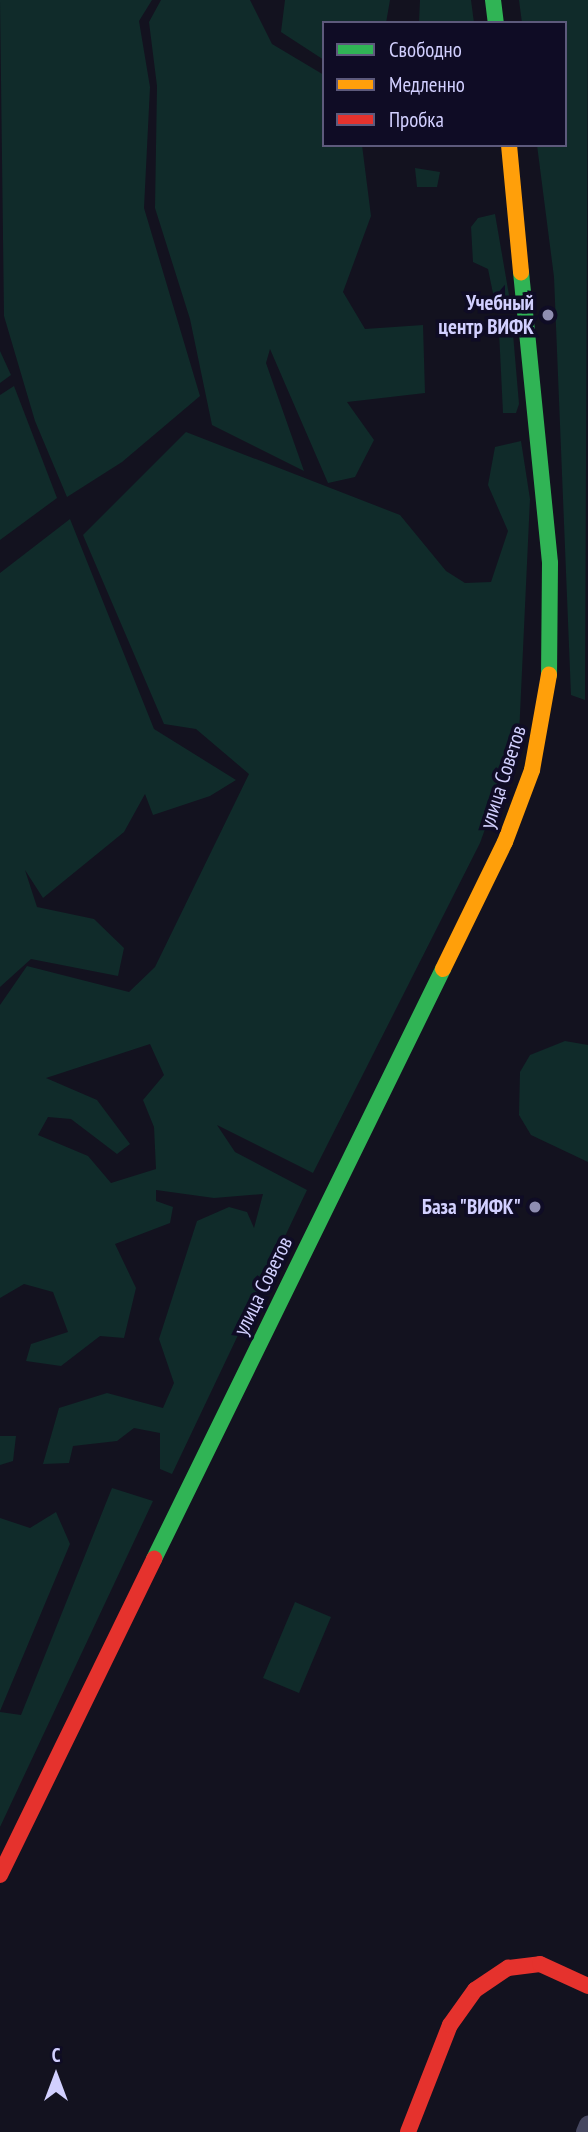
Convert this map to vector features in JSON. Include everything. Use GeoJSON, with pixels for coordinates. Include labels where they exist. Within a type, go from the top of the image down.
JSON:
{"type":"FeatureCollection","features":[{"type":"Feature","properties":{"kind":"main road"},"geometry":{"type":"LineString","coordinates":[[493,0],[496,21]]}},
{"type":"Feature","properties":{"kind":"main road","name":"улица Советов"},"geometry":{"type":"LineString","coordinates":[[0,1875],[505,842],[532,770],[546,708],[550,563],[509,147]]}},
{"type":"Feature","properties":{"kind":"main road"},"geometry":{"type":"LineString","coordinates":[[408,2132],[450,2025],[475,1990],[508,1968],[540,1964],[588,1986]]}},
{"type":"Feature","properties":{"kind":"street"},"geometry":{"type":"LineString","coordinates":[[585,2132],[588,2125]]}},
{"type":"Feature","properties":{"kind":"green space"},"geometry":{"type":"Polygon","coordinates":[[[0,0],[152,0],[139,21],[150,87],[144,208],[200,396],[122,462],[67,497],[35,421],[4,316],[0,0]]]}},
{"type":"Feature","properties":{"kind":"green space"},"geometry":{"type":"Polygon","coordinates":[[[161,0],[250,0],[272,44],[322,74],[322,147],[362,147],[371,216],[343,292],[365,329],[423,325],[425,393],[347,402],[374,440],[355,477],[328,483],[270,349],[266,363],[304,471],[212,425],[190,319],[155,208],[157,86],[149,22],[161,0]]]}},
{"type":"Feature","properties":{"kind":"green space"},"geometry":{"type":"Polygon","coordinates":[[[285,0],[390,0],[386,21],[322,21],[322,59],[281,32],[285,0]]]}},
{"type":"Feature","properties":{"kind":"green space"},"geometry":{"type":"Polygon","coordinates":[[[420,0],[471,0],[474,21],[419,21],[420,0]]]}},
{"type":"Feature","properties":{"kind":"green space"},"geometry":{"type":"Polygon","coordinates":[[[519,0],[588,0],[585,700],[571,695],[554,277],[537,147],[567,147],[567,21],[522,21],[519,0]]]}},
{"type":"Feature","properties":{"kind":"green space"},"geometry":{"type":"Polygon","coordinates":[[[415,168],[440,172],[437,187],[417,187],[415,168]]]}},
{"type":"Feature","properties":{"kind":"green space"},"geometry":{"type":"Polygon","coordinates":[[[495,214],[509,295],[508,303],[495,303],[488,269],[473,262],[471,227],[478,218],[495,214]]]}},
{"type":"Feature","properties":{"kind":"green space"},"geometry":{"type":"Polygon","coordinates":[[[512,322],[519,404],[516,413],[503,413],[499,331],[502,323],[512,322]]]}},
{"type":"Feature","properties":{"kind":"green space"},"geometry":{"type":"Polygon","coordinates":[[[0,351],[11,375],[0,383],[0,351]]]}},
{"type":"Feature","properties":{"kind":"green space"},"geometry":{"type":"Polygon","coordinates":[[[14,386],[57,498],[0,540],[0,395],[14,386]]]}},
{"type":"Feature","properties":{"kind":"green space"},"geometry":{"type":"Polygon","coordinates":[[[186,432],[400,515],[446,571],[465,583],[491,582],[508,531],[488,485],[495,447],[521,441],[530,499],[519,735],[480,843],[313,1173],[217,1125],[235,1152],[307,1190],[172,1474],[160,1469],[160,1433],[134,1428],[117,1441],[73,1446],[69,1463],[43,1464],[59,1408],[107,1393],[163,1408],[174,1383],[159,1339],[197,1221],[229,1207],[247,1212],[254,1228],[263,1194],[214,1198],[156,1190],[156,1201],[173,1207],[170,1223],[115,1244],[136,1288],[124,1338],[100,1336],[61,1366],[26,1361],[31,1344],[68,1332],[53,1292],[24,1284],[0,1298],[0,1005],[27,966],[129,992],[155,967],[249,774],[196,729],[164,724],[83,535],[186,432]],[[150,1044],[46,1078],[97,1100],[130,1144],[117,1154],[71,1119],[48,1117],[38,1135],[88,1156],[111,1183],[156,1169],[154,1127],[143,1100],[164,1075],[150,1044]]]}},
{"type":"Feature","properties":{"kind":"green space"},"geometry":{"type":"Polygon","coordinates":[[[70,519],[154,729],[236,780],[210,796],[153,815],[145,794],[124,832],[43,898],[25,870],[37,907],[94,919],[124,948],[118,976],[31,959],[0,987],[0,573],[70,519]]]}},
{"type":"Feature","properties":{"kind":"green space"},"geometry":{"type":"Polygon","coordinates":[[[565,1041],[588,1045],[588,1162],[531,1135],[519,1115],[520,1072],[530,1055],[565,1041]]]}},
{"type":"Feature","properties":{"kind":"green space"},"geometry":{"type":"Polygon","coordinates":[[[0,1436],[16,1436],[13,1461],[0,1465],[0,1436]]]}},
{"type":"Feature","properties":{"kind":"green space"},"geometry":{"type":"Polygon","coordinates":[[[112,1488],[153,1501],[0,1827],[0,1712],[21,1715],[112,1488]]]}},
{"type":"Feature","properties":{"kind":"green space"},"geometry":{"type":"Polygon","coordinates":[[[56,1512],[70,1544],[0,1711],[0,1518],[30,1528],[56,1512]]]}},
{"type":"Feature","properties":{"kind":"green space"},"geometry":{"type":"Polygon","coordinates":[[[295,1602],[331,1617],[299,1693],[263,1678],[295,1602]]]}},
{"type":"Feature","properties":{"kind":"traffic: fast"},"geometry":{"type":"LineString","coordinates":[[493,0],[496,21]]}},
{"type":"Feature","properties":{"kind":"traffic: fast"},"geometry":{"type":"LineString","coordinates":[[521,272],[550,563],[549,675]]}},
{"type":"Feature","properties":{"kind":"traffic: fast"},"geometry":{"type":"LineString","coordinates":[[154,1559],[443,969]]}},
{"type":"Feature","properties":{"kind":"traffic: slow"},"geometry":{"type":"LineString","coordinates":[[509,147],[521,272]]}},
{"type":"Feature","properties":{"kind":"traffic: slow"},"geometry":{"type":"LineString","coordinates":[[443,969],[505,842],[532,770],[549,675]]}},
{"type":"Feature","properties":{"kind":"traffic: jam"},"geometry":{"type":"LineString","coordinates":[[0,1875],[154,1559]]}},
{"type":"Feature","properties":{"kind":"traffic: jam"},"geometry":{"type":"LineString","coordinates":[[408,2132],[450,2025],[475,1990],[508,1968],[540,1964],[588,1986]]}},
{"type":"Feature","properties":{"kind":"place","name":"Учебный центр ВИФК"},"geometry":{"type":"Point","coordinates":[548,315]}},
{"type":"Feature","properties":{"kind":"place","name":"База \"ВИФК\""},"geometry":{"type":"Point","coordinates":[535,1207]}}]}
